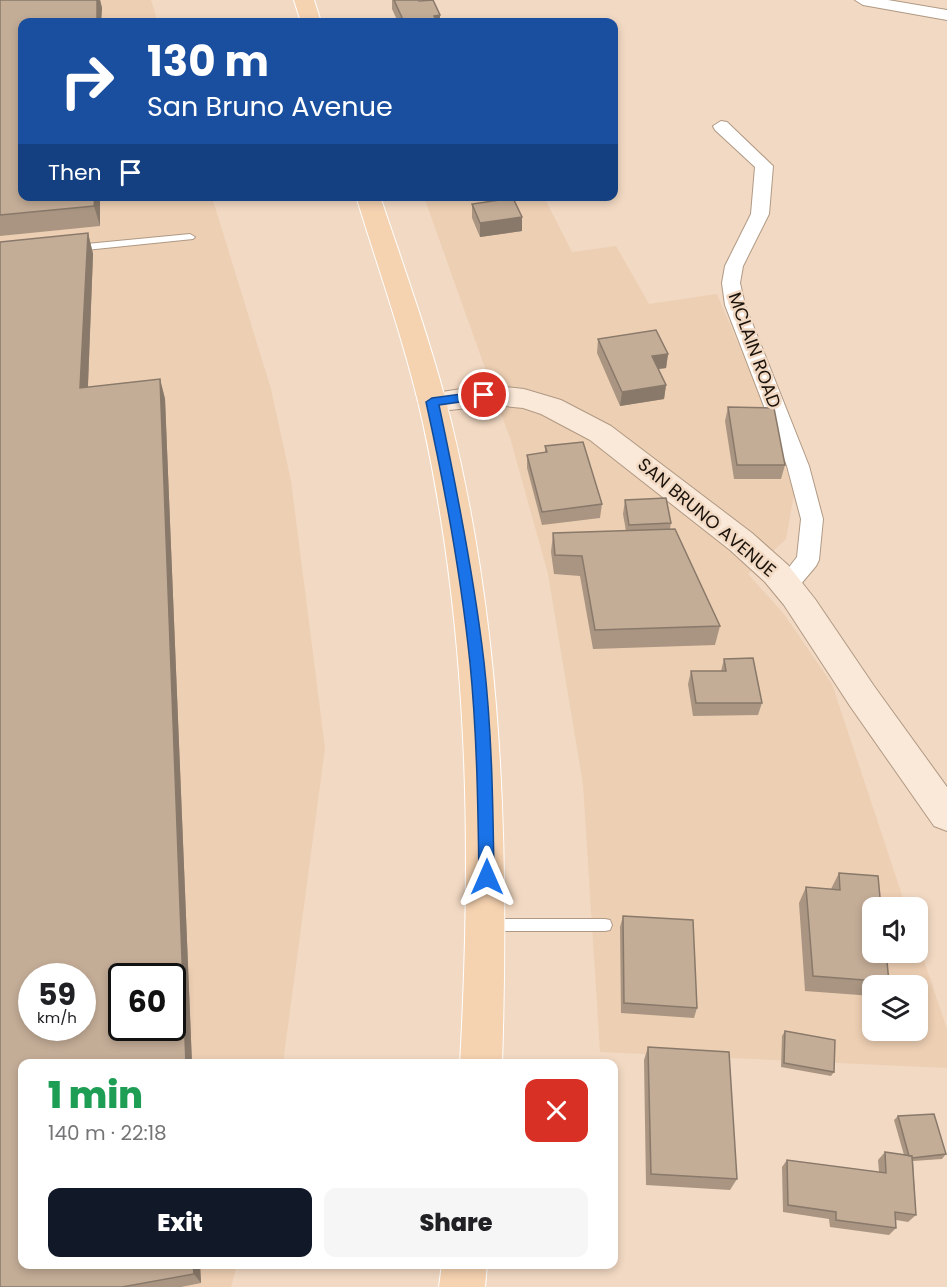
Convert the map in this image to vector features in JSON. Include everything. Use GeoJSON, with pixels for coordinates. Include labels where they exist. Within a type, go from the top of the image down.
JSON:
{"type":"FeatureCollection","features":[{"type":"Feature","properties":{"kind":"main road"},"geometry":{"type":"LineString","coordinates":[[304,0],[310,18]]}},
{"type":"Feature","properties":{"kind":"main road"},"geometry":{"type":"LineString","coordinates":[[370,201],[432,402],[455,510],[477,663],[485,786],[487,925],[481,1059]]}},
{"type":"Feature","properties":{"kind":"main road"},"geometry":{"type":"LineString","coordinates":[[462,1287],[464,1269]]}},
{"type":"Feature","properties":{"kind":"street"},"geometry":{"type":"LineString","coordinates":[[863,0],[947,15]]}},
{"type":"Feature","properties":{"kind":"street","name":"MCLAIN ROAD"},"geometry":{"type":"LineString","coordinates":[[722,126],[764,166],[760,214],[734,266],[731,283],[735,305],[798,466],[812,519],[808,560],[787,585]]}},
{"type":"Feature","properties":{"kind":"street","name":"SAN BRUNO AVENUE"},"geometry":{"type":"LineString","coordinates":[[432,402],[484,395],[507,397],[550,408],[588,425],[627,450],[755,555],[787,585],[866,704],[947,815]]}},
{"type":"Feature","properties":{"kind":"lane"},"geometry":{"type":"LineString","coordinates":[[71,248],[190,237]]}},
{"type":"Feature","properties":{"kind":"lane"},"geometry":{"type":"LineString","coordinates":[[487,925],[605,925]]}},
{"type":"Feature","properties":{"kind":"shaded area"},"geometry":{"type":"Polygon","coordinates":[[[0,0],[151,0],[157,18],[18,18],[18,201],[213,201],[271,389],[291,481],[325,748],[284,1059],[18,1059],[18,1269],[236,1269],[231,1287],[0,1287],[0,0]]]}},
{"type":"Feature","properties":{"kind":"shaded area"},"geometry":{"type":"Polygon","coordinates":[[[425,201],[546,201],[572,252],[616,246],[649,304],[717,294],[767,411],[794,494],[786,539],[748,574],[784,614],[832,684],[903,897],[862,897],[862,963],[925,963],[947,1029],[947,1068],[600,1052],[583,784],[548,574],[511,441],[425,201]]]}},
{"type":"Feature","properties":{"kind":"building"},"geometry":{"type":"Polygon","coordinates":[[[0,0],[97,0],[97,18],[18,18],[18,201],[94,201],[94,206],[0,215],[0,0]]]}},
{"type":"Feature","properties":{"kind":"building"},"geometry":{"type":"Polygon","coordinates":[[[394,0],[433,0],[440,15],[434,16],[435,18],[402,18],[394,0]]]}},
{"type":"Feature","properties":{"kind":"building"},"geometry":{"type":"Polygon","coordinates":[[[514,201],[522,217],[480,223],[472,204],[514,201]]]}},
{"type":"Feature","properties":{"kind":"building"},"geometry":{"type":"Polygon","coordinates":[[[88,233],[80,388],[160,379],[182,963],[108,963],[108,1041],[185,1041],[186,1059],[18,1059],[18,1269],[194,1269],[194,1274],[122,1287],[0,1287],[0,242],[88,233]]]}},
{"type":"Feature","properties":{"kind":"building"},"geometry":{"type":"Polygon","coordinates":[[[656,330],[668,354],[652,356],[666,385],[622,392],[598,339],[656,330]]]}},
{"type":"Feature","properties":{"kind":"building"},"geometry":{"type":"Polygon","coordinates":[[[728,407],[774,408],[785,465],[737,465],[728,407]]]}},
{"type":"Feature","properties":{"kind":"building"},"geometry":{"type":"Polygon","coordinates":[[[583,442],[602,504],[542,512],[527,455],[547,452],[545,446],[583,442]]]}},
{"type":"Feature","properties":{"kind":"building"},"geometry":{"type":"Polygon","coordinates":[[[666,498],[671,523],[629,525],[625,500],[666,498]]]}},
{"type":"Feature","properties":{"kind":"building"},"geometry":{"type":"Polygon","coordinates":[[[675,529],[720,626],[595,630],[582,556],[555,555],[553,533],[675,529]]]}},
{"type":"Feature","properties":{"kind":"building"},"geometry":{"type":"Polygon","coordinates":[[[753,658],[762,703],[696,703],[691,671],[726,671],[724,659],[753,658]]]}},
{"type":"Feature","properties":{"kind":"building"},"geometry":{"type":"Polygon","coordinates":[[[839,873],[878,876],[880,897],[862,897],[862,963],[887,963],[888,975],[862,975],[862,980],[813,976],[806,887],[840,890],[839,873]]]}},
{"type":"Feature","properties":{"kind":"building"},"geometry":{"type":"Polygon","coordinates":[[[623,916],[693,920],[697,1008],[624,1003],[623,916]]]}},
{"type":"Feature","properties":{"kind":"building"},"geometry":{"type":"Polygon","coordinates":[[[785,1031],[835,1040],[834,1072],[784,1063],[785,1031]]]}},
{"type":"Feature","properties":{"kind":"building"},"geometry":{"type":"Polygon","coordinates":[[[648,1047],[729,1052],[737,1179],[651,1174],[648,1047]]]}},
{"type":"Feature","properties":{"kind":"building"},"geometry":{"type":"Polygon","coordinates":[[[934,1114],[946,1154],[912,1158],[909,1156],[898,1116],[934,1114]]]}},
{"type":"Feature","properties":{"kind":"building"},"geometry":{"type":"Polygon","coordinates":[[[885,1152],[912,1156],[916,1215],[895,1212],[896,1228],[836,1220],[836,1212],[788,1205],[787,1160],[886,1173],[885,1152]]]}},
{"type":"Feature","properties":{"kind":"route"},"geometry":{"type":"LineString","coordinates":[[484,395],[432,402],[455,510],[477,663],[485,786],[487,877]]}}]}
